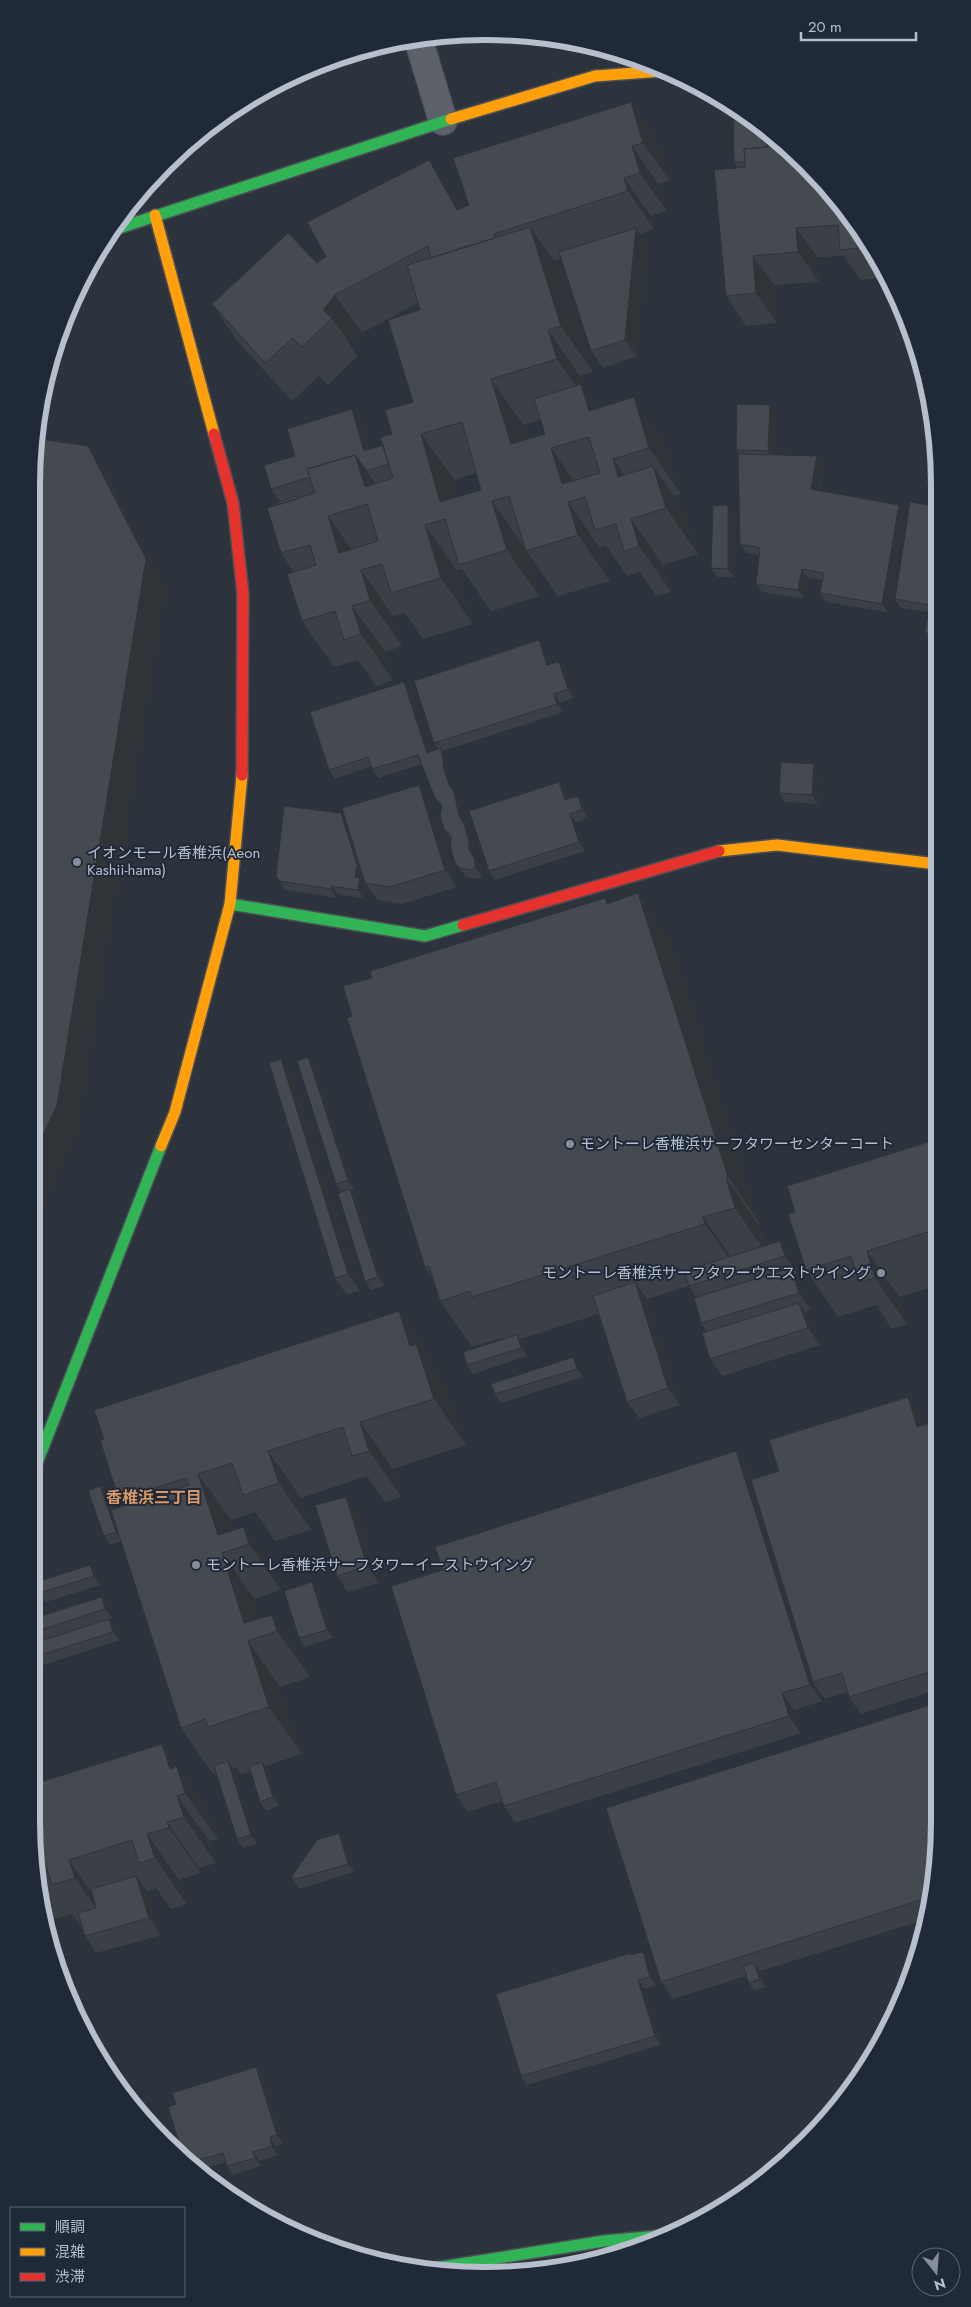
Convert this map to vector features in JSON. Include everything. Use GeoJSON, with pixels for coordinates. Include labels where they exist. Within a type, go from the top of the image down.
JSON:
{"type":"FeatureCollection","features":[{"type":"Feature","properties":{"kind":"street"},"geometry":{"type":"LineString","coordinates":[[420,45],[443,120]]}},
{"type":"Feature","properties":{"kind":"street"},"geometry":{"type":"LineString","coordinates":[[123,226],[443,120],[595,76],[648,71]]}},
{"type":"Feature","properties":{"kind":"street"},"geometry":{"type":"LineString","coordinates":[[40,1455],[175,1112],[230,904],[242,776],[243,594],[233,503],[155,215]]}},
{"type":"Feature","properties":{"kind":"street"},"geometry":{"type":"LineString","coordinates":[[230,904],[425,936],[720,851],[778,845],[931,863]]}},
{"type":"Feature","properties":{"kind":"street"},"geometry":{"type":"LineString","coordinates":[[451,2266],[604,2241],[644,2237]]}},
{"type":"Feature","properties":{"kind":"building"},"geometry":{"type":"Polygon","coordinates":[[[631,102],[643,143],[632,146],[640,173],[624,178],[628,191],[494,234],[495,238],[431,258],[428,246],[335,295],[323,310],[332,318],[302,347],[293,338],[265,363],[212,304],[288,233],[317,263],[326,257],[307,222],[429,160],[457,210],[469,205],[453,158],[631,102]]]}},
{"type":"Feature","properties":{"kind":"building"},"geometry":{"type":"Polygon","coordinates":[[[733,120],[740,120],[766,140],[766,147],[744,149],[745,162],[734,162],[733,120]]]}},
{"type":"Feature","properties":{"kind":"building"},"geometry":{"type":"Polygon","coordinates":[[[774,146],[801,170],[839,214],[862,248],[840,250],[838,225],[796,228],[798,252],[753,256],[756,293],[726,296],[714,170],[745,167],[744,149],[774,146]]]}},
{"type":"Feature","properties":{"kind":"building"},"geometry":{"type":"Polygon","coordinates":[[[530,227],[561,326],[548,330],[557,359],[491,379],[511,444],[545,434],[534,399],[581,384],[589,411],[634,397],[649,448],[613,459],[618,477],[653,466],[666,508],[631,519],[639,546],[624,551],[616,524],[595,530],[585,497],[568,502],[578,535],[526,551],[509,496],[492,501],[507,550],[459,565],[445,519],[425,525],[441,578],[391,593],[382,564],[361,570],[370,600],[352,606],[361,634],[344,640],[335,611],[302,621],[287,574],[316,565],[310,545],[281,553],[267,508],[315,493],[307,469],[355,455],[365,487],[393,478],[380,437],[392,434],[385,410],[413,402],[388,320],[420,310],[407,265],[530,227]],[[462,422],[421,434],[440,502],[481,490],[462,422]],[[589,437],[551,448],[562,484],[600,473],[589,437]],[[367,504],[328,516],[339,553],[378,541],[367,504]]]}},
{"type":"Feature","properties":{"kind":"building"},"geometry":{"type":"Polygon","coordinates":[[[636,228],[625,340],[591,351],[559,252],[636,228]]]}},
{"type":"Feature","properties":{"kind":"building"},"geometry":{"type":"Polygon","coordinates":[[[737,404],[770,405],[768,451],[736,450],[737,404]]]}},
{"type":"Feature","properties":{"kind":"building"},"geometry":{"type":"Polygon","coordinates":[[[352,409],[364,451],[383,445],[388,464],[367,471],[355,455],[307,469],[310,477],[271,489],[264,465],[295,456],[287,429],[352,409]]]}},
{"type":"Feature","properties":{"kind":"building","name":"イオンモール香椎浜(Aeon Kashii-hama)"},"geometry":{"type":"Polygon","coordinates":[[[43,440],[88,446],[146,559],[57,1105],[40,1142],[40,486],[43,440]]]}},
{"type":"Feature","properties":{"kind":"building"},"geometry":{"type":"Polygon","coordinates":[[[738,454],[817,456],[811,489],[899,505],[882,604],[820,593],[824,573],[802,569],[798,590],[756,584],[760,548],[740,544],[738,454]]]}},
{"type":"Feature","properties":{"kind":"building"},"geometry":{"type":"Polygon","coordinates":[[[296,496],[297,499],[278,505],[277,503],[296,496]]]}},
{"type":"Feature","properties":{"kind":"building"},"geometry":{"type":"Polygon","coordinates":[[[910,502],[931,505],[931,633],[925,632],[930,605],[895,599],[910,502]]]}},
{"type":"Feature","properties":{"kind":"building"},"geometry":{"type":"Polygon","coordinates":[[[713,505],[728,506],[728,569],[711,568],[713,505]]]}},
{"type":"Feature","properties":{"kind":"building"},"geometry":{"type":"Polygon","coordinates":[[[539,640],[547,665],[559,662],[568,689],[554,694],[557,704],[434,743],[414,681],[539,640]]]}},
{"type":"Feature","properties":{"kind":"building"},"geometry":{"type":"Polygon","coordinates":[[[404,682],[427,753],[441,748],[444,769],[449,785],[454,792],[459,816],[464,824],[469,849],[475,860],[475,867],[471,870],[460,868],[455,863],[450,845],[452,836],[444,829],[440,816],[442,805],[435,798],[418,755],[372,769],[368,757],[329,770],[310,712],[404,682]]]}},
{"type":"Feature","properties":{"kind":"building"},"geometry":{"type":"Polygon","coordinates":[[[781,762],[814,764],[812,795],[779,793],[781,762]]]}},
{"type":"Feature","properties":{"kind":"building"},"geometry":{"type":"Polygon","coordinates":[[[559,782],[565,800],[578,796],[582,809],[570,814],[579,842],[489,871],[469,811],[559,782]]]}},
{"type":"Feature","properties":{"kind":"building"},"geometry":{"type":"Polygon","coordinates":[[[419,785],[445,870],[390,887],[365,883],[342,808],[419,785]]]}},
{"type":"Feature","properties":{"kind":"building"},"geometry":{"type":"Polygon","coordinates":[[[284,806],[341,813],[357,865],[355,877],[360,878],[358,890],[332,886],[331,889],[279,881],[276,876],[284,806]]]}},
{"type":"Feature","properties":{"kind":"building","name":"モントーレ香椎浜サーフタワーセンターコート"},"geometry":{"type":"Polygon","coordinates":[[[638,893],[728,1177],[726,1178],[735,1208],[703,1217],[705,1224],[472,1297],[470,1291],[440,1301],[429,1266],[425,1267],[347,1018],[352,1016],[343,986],[372,978],[370,971],[605,898],[607,904],[638,893]]]}},
{"type":"Feature","properties":{"kind":"building"},"geometry":{"type":"Polygon","coordinates":[[[308,1057],[348,1180],[336,1184],[297,1061],[308,1057]]]}},
{"type":"Feature","properties":{"kind":"building"},"geometry":{"type":"Polygon","coordinates":[[[281,1059],[348,1274],[335,1278],[269,1063],[281,1059]]]}},
{"type":"Feature","properties":{"kind":"building"},"geometry":{"type":"Polygon","coordinates":[[[931,1141],[931,1231],[867,1251],[875,1278],[859,1282],[851,1256],[806,1270],[788,1214],[795,1212],[787,1186],[931,1141]]]}},
{"type":"Feature","properties":{"kind":"building"},"geometry":{"type":"Polygon","coordinates":[[[350,1189],[378,1277],[365,1281],[338,1193],[350,1189]]]}},
{"type":"Feature","properties":{"kind":"building"},"geometry":{"type":"Polygon","coordinates":[[[780,1241],[785,1256],[689,1286],[684,1271],[780,1241]]]}},
{"type":"Feature","properties":{"kind":"building"},"geometry":{"type":"Polygon","coordinates":[[[791,1268],[799,1293],[701,1323],[694,1298],[791,1268]]]}},
{"type":"Feature","properties":{"kind":"building"},"geometry":{"type":"Polygon","coordinates":[[[635,1282],[668,1388],[627,1402],[593,1296],[635,1282]]]}},
{"type":"Feature","properties":{"kind":"building"},"geometry":{"type":"Polygon","coordinates":[[[799,1303],[808,1328],[710,1359],[702,1333],[799,1303]]]}},
{"type":"Feature","properties":{"kind":"building"},"geometry":{"type":"Polygon","coordinates":[[[399,1311],[410,1346],[416,1344],[434,1399],[360,1422],[369,1451],[352,1456],[343,1427],[268,1451],[279,1483],[243,1495],[232,1463],[198,1474],[218,1535],[244,1527],[249,1544],[222,1553],[244,1623],[272,1615],[277,1631],[248,1641],[269,1707],[208,1727],[206,1719],[181,1728],[111,1510],[189,1485],[186,1478],[119,1500],[100,1440],[104,1439],[94,1410],[399,1311]]]}},
{"type":"Feature","properties":{"kind":"building"},"geometry":{"type":"Polygon","coordinates":[[[517,1335],[521,1348],[467,1365],[463,1352],[517,1335]]]}},
{"type":"Feature","properties":{"kind":"building"},"geometry":{"type":"Polygon","coordinates":[[[573,1357],[577,1369],[495,1394],[491,1384],[573,1357]]]}},
{"type":"Feature","properties":{"kind":"building"},"geometry":{"type":"Polygon","coordinates":[[[908,1397],[917,1427],[931,1423],[931,1671],[849,1697],[842,1673],[813,1682],[751,1480],[779,1471],[769,1440],[908,1397]]]}},
{"type":"Feature","properties":{"kind":"building"},"geometry":{"type":"Polygon","coordinates":[[[736,1451],[810,1685],[782,1693],[789,1716],[504,1806],[496,1782],[456,1795],[391,1586],[443,1570],[435,1547],[736,1451]]]}},
{"type":"Feature","properties":{"kind":"building"},"geometry":{"type":"Polygon","coordinates":[[[100,1486],[116,1532],[104,1536],[88,1491],[100,1486]]]}},
{"type":"Feature","properties":{"kind":"building"},"geometry":{"type":"Polygon","coordinates":[[[346,1497],[367,1566],[337,1576],[315,1505],[346,1497]]]}},
{"type":"Feature","properties":{"kind":"building"},"geometry":{"type":"Polygon","coordinates":[[[90,1565],[94,1576],[40,1593],[40,1581],[90,1565]]]}},
{"type":"Feature","properties":{"kind":"building"},"geometry":{"type":"Polygon","coordinates":[[[312,1582],[327,1630],[299,1638],[284,1591],[312,1582]]]}},
{"type":"Feature","properties":{"kind":"building"},"geometry":{"type":"Polygon","coordinates":[[[102,1597],[105,1609],[40,1630],[40,1616],[102,1597]]]}},
{"type":"Feature","properties":{"kind":"building"},"geometry":{"type":"Polygon","coordinates":[[[109,1619],[113,1632],[40,1655],[40,1641],[109,1619]]]}},
{"type":"Feature","properties":{"kind":"building"},"geometry":{"type":"Polygon","coordinates":[[[931,1705],[930,1851],[924,1899],[661,1982],[606,1808],[931,1705]]]}},
{"type":"Feature","properties":{"kind":"building"},"geometry":{"type":"Polygon","coordinates":[[[162,1744],[170,1769],[177,1766],[185,1793],[177,1796],[184,1817],[167,1822],[169,1828],[147,1834],[155,1858],[139,1863],[132,1840],[69,1860],[75,1878],[52,1885],[46,1866],[43,1867],[40,1782],[162,1744]]]}},
{"type":"Feature","properties":{"kind":"building"},"geometry":{"type":"Polygon","coordinates":[[[228,1761],[251,1835],[237,1839],[214,1766],[228,1761]]]}},
{"type":"Feature","properties":{"kind":"building"},"geometry":{"type":"Polygon","coordinates":[[[262,1762],[273,1797],[260,1802],[249,1766],[262,1762]]]}},
{"type":"Feature","properties":{"kind":"building"},"geometry":{"type":"Polygon","coordinates":[[[339,1833],[348,1864],[293,1880],[292,1876],[317,1840],[339,1833]]]}},
{"type":"Feature","properties":{"kind":"building"},"geometry":{"type":"Polygon","coordinates":[[[136,1876],[149,1918],[85,1936],[78,1913],[96,1908],[91,1889],[136,1876]]]}},
{"type":"Feature","properties":{"kind":"building"},"geometry":{"type":"Polygon","coordinates":[[[643,1952],[650,1977],[638,1980],[655,2036],[521,2076],[496,1994],[631,1953],[631,1955],[643,1952]]]}},
{"type":"Feature","properties":{"kind":"building"},"geometry":{"type":"Polygon","coordinates":[[[754,1963],[760,1979],[749,1983],[743,1966],[754,1963]]]}},
{"type":"Feature","properties":{"kind":"building"},"geometry":{"type":"Polygon","coordinates":[[[256,2067],[277,2135],[270,2137],[272,2146],[253,2152],[255,2158],[227,2166],[223,2153],[197,2160],[180,2146],[168,2107],[176,2104],[172,2093],[256,2067]]]}},
{"type":"Feature","properties":{"kind":"traffic: fast"},"geometry":{"type":"LineString","coordinates":[[123,227],[451,119]]}},
{"type":"Feature","properties":{"kind":"traffic: fast"},"geometry":{"type":"LineString","coordinates":[[230,904],[425,936],[463,925]]}},
{"type":"Feature","properties":{"kind":"traffic: fast"},"geometry":{"type":"LineString","coordinates":[[40,1455],[161,1146]]}},
{"type":"Feature","properties":{"kind":"traffic: fast"},"geometry":{"type":"LineString","coordinates":[[451,2265],[604,2241],[644,2237]]}},
{"type":"Feature","properties":{"kind":"traffic: slow"},"geometry":{"type":"LineString","coordinates":[[451,119],[595,76],[650,72]]}},
{"type":"Feature","properties":{"kind":"traffic: slow"},"geometry":{"type":"LineString","coordinates":[[155,215],[214,434]]}},
{"type":"Feature","properties":{"kind":"traffic: slow"},"geometry":{"type":"LineString","coordinates":[[161,1146],[175,1112],[230,904],[242,775]]}},
{"type":"Feature","properties":{"kind":"traffic: slow"},"geometry":{"type":"LineString","coordinates":[[719,851],[777,845],[931,863]]}},
{"type":"Feature","properties":{"kind":"traffic: jam"},"geometry":{"type":"LineString","coordinates":[[214,434],[233,503],[243,594],[242,775]]}},
{"type":"Feature","properties":{"kind":"traffic: jam"},"geometry":{"type":"LineString","coordinates":[[463,925],[719,851]]}},
{"type":"Feature","properties":{"kind":"place","name":"イオンモール香椎浜(Aeon Kashii-hama)"},"geometry":{"type":"Point","coordinates":[77,862]}},
{"type":"Feature","properties":{"kind":"place","name":"モントーレ香椎浜サーフタワーセンターコート"},"geometry":{"type":"Point","coordinates":[570,1144]}},
{"type":"Feature","properties":{"kind":"place","name":"モントーレ香椎浜サーフタワーウエストウイング"},"geometry":{"type":"Point","coordinates":[881,1273]}},
{"type":"Feature","properties":{"kind":"place","name":"モントーレ香椎浜サーフタワーイーストウイング"},"geometry":{"type":"Point","coordinates":[196,1565]}},
{"type":"Feature","properties":{"kind":"district","name":"香椎浜三丁目"},"geometry":{"type":"Point","coordinates":[154,1497]}}]}
